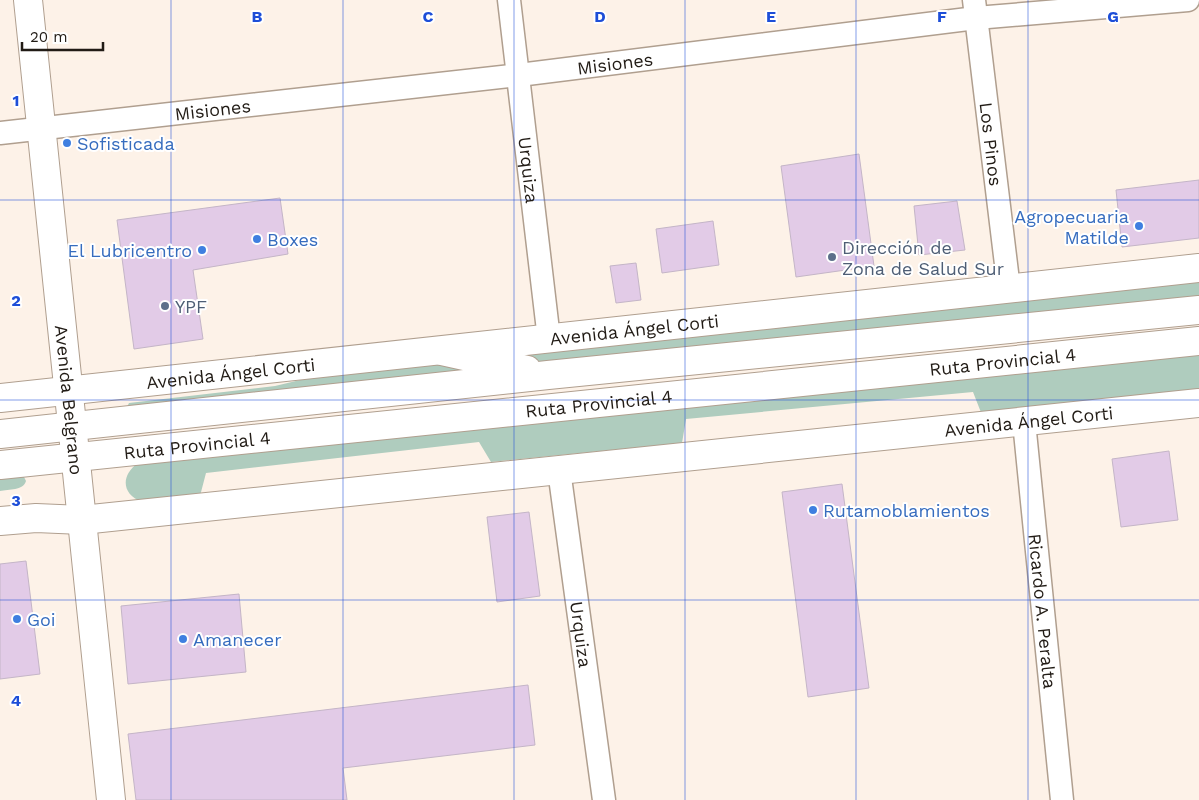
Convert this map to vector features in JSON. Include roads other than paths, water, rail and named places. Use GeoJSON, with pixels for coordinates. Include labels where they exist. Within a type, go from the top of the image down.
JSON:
{"type":"FeatureCollection","features":[{"type":"Feature","properties":{"kind":"main road","name":"Avenida Belgrano"},"geometry":{"type":"LineString","coordinates":[[28,0],[111,800]]}},
{"type":"Feature","properties":{"kind":"main road","name":"Avenida Ángel Corti"},"geometry":{"type":"LineString","coordinates":[[0,398],[1199,268]]}},
{"type":"Feature","properties":{"kind":"main road","name":"Ruta Provincial 4"},"geometry":{"type":"LineString","coordinates":[[0,434],[548,375],[1199,310]]}},
{"type":"Feature","properties":{"kind":"main road","name":"Ruta Provincial 4"},"geometry":{"type":"LineString","coordinates":[[0,465],[1199,341]]}},
{"type":"Feature","properties":{"kind":"main road"},"geometry":{"type":"LineString","coordinates":[[442,351],[548,375]]}},
{"type":"Feature","properties":{"kind":"main road","name":"Avenida Ángel Corti"},"geometry":{"type":"LineString","coordinates":[[0,521],[36,518],[82,520],[1199,404]]}},
{"type":"Feature","properties":{"kind":"street","name":"Urquiza"},"geometry":{"type":"LineString","coordinates":[[509,0],[549,339]]}},
{"type":"Feature","properties":{"kind":"street","name":"Misiones"},"geometry":{"type":"LineString","coordinates":[[0,133],[519,75],[975,9],[1188,0]]}},
{"type":"Feature","properties":{"kind":"street","name":"Los Pinos"},"geometry":{"type":"LineString","coordinates":[[975,9],[1009,289]]}},
{"type":"Feature","properties":{"kind":"street","name":"Ricardo A. Peralta"},"geometry":{"type":"LineString","coordinates":[[1024,422],[1062,800]]}},
{"type":"Feature","properties":{"kind":"street","name":"Urquiza"},"geometry":{"type":"LineString","coordinates":[[559,470],[604,800]]}},
{"type":"Feature","properties":{"kind":"place","name":"Sofisticada"},"geometry":{"type":"Point","coordinates":[67,143]}},
{"type":"Feature","properties":{"kind":"place","name":"Agropecuaria Matilde"},"geometry":{"type":"Point","coordinates":[1139,226]}},
{"type":"Feature","properties":{"kind":"place","name":"Boxes"},"geometry":{"type":"Point","coordinates":[257,239]}},
{"type":"Feature","properties":{"kind":"place","name":"El Lubricentro"},"geometry":{"type":"Point","coordinates":[202,250]}},
{"type":"Feature","properties":{"kind":"place","name":"Dirección de Zona de Salud Sur"},"geometry":{"type":"Point","coordinates":[832,257]}},
{"type":"Feature","properties":{"kind":"place","name":"YPF"},"geometry":{"type":"Point","coordinates":[165,306]}},
{"type":"Feature","properties":{"kind":"place","name":"Rutamoblamientos"},"geometry":{"type":"Point","coordinates":[813,510]}},
{"type":"Feature","properties":{"kind":"place","name":"Goi"},"geometry":{"type":"Point","coordinates":[17,619]}},
{"type":"Feature","properties":{"kind":"place","name":"Amanecer"},"geometry":{"type":"Point","coordinates":[183,639]}}]}
